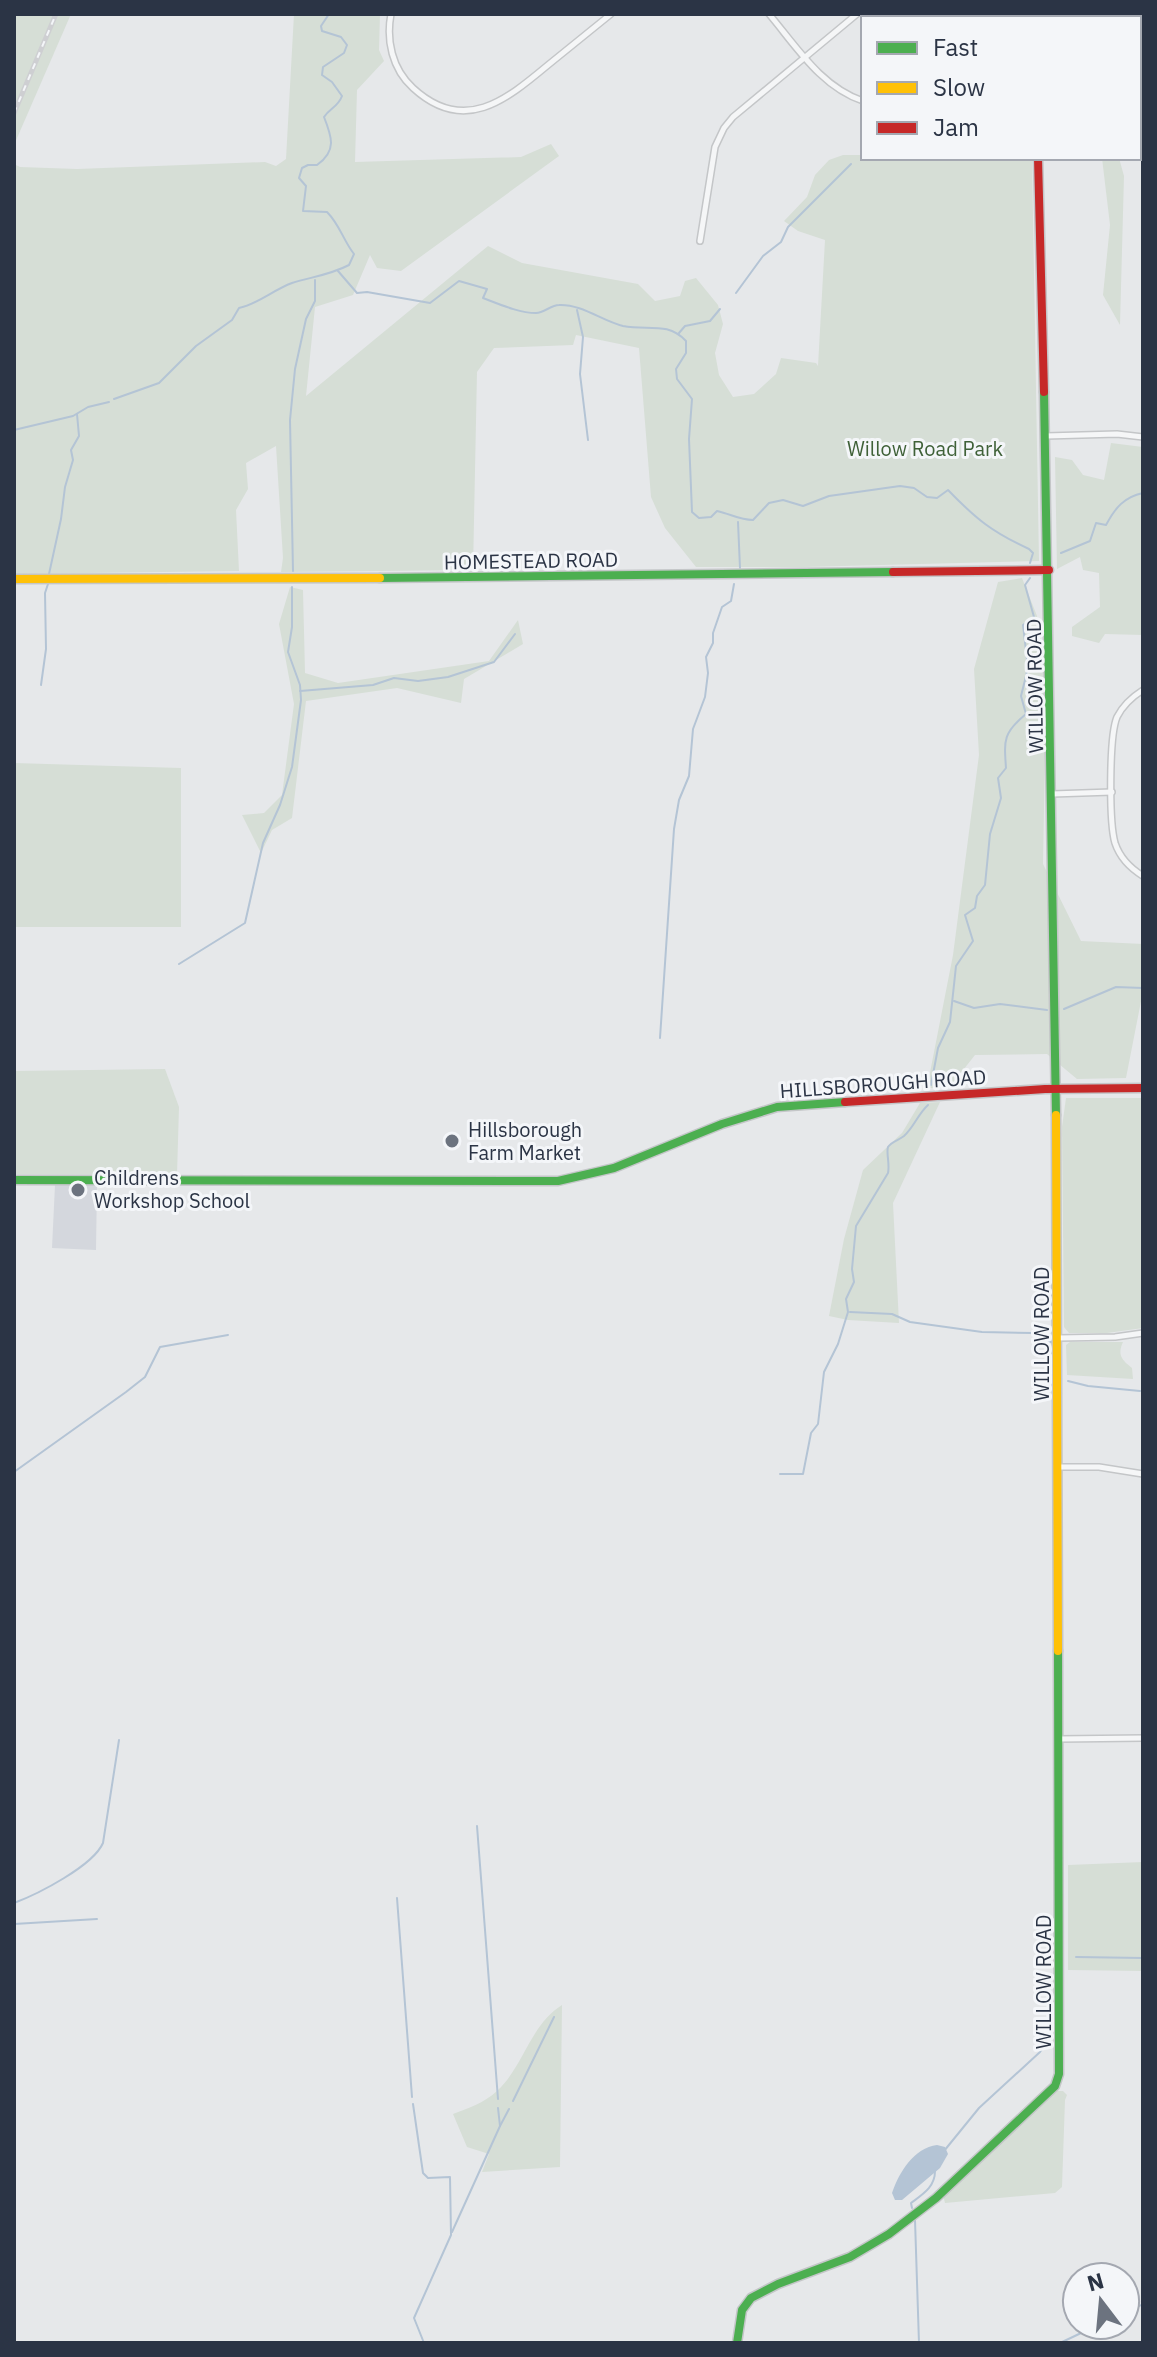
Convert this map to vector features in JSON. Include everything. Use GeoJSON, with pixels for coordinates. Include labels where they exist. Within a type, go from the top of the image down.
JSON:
{"type":"FeatureCollection","features":[{"type":"Feature","properties":{"kind":"street"},"geometry":{"type":"LineString","coordinates":[[391,14],[389,42],[402,76],[422,97],[441,106],[463,110],[483,108],[504,100],[611,14]]}},
{"type":"Feature","properties":{"kind":"street"},"geometry":{"type":"LineString","coordinates":[[769,14],[829,82],[861,100]]}},
{"type":"Feature","properties":{"kind":"street"},"geometry":{"type":"LineString","coordinates":[[700,241],[719,136],[733,117],[857,14]]}},
{"type":"Feature","properties":{"kind":"street","name":"WILLOW ROAD"},"geometry":{"type":"LineString","coordinates":[[737,2343],[742,2310],[751,2298],[876,2243],[944,2189],[1055,2086],[1059,2074],[1056,1089],[1049,570],[1038,160]]}},
{"type":"Feature","properties":{"kind":"street"},"geometry":{"type":"LineString","coordinates":[[1046,436],[1117,434],[1143,437]]}},
{"type":"Feature","properties":{"kind":"street","name":"HOMESTEAD ROAD"},"geometry":{"type":"LineString","coordinates":[[14,579],[495,578],[1049,570]]}},
{"type":"Feature","properties":{"kind":"street"},"geometry":{"type":"LineString","coordinates":[[1143,690],[1128,702],[1115,722],[1112,738],[1115,843],[1128,866],[1143,876]]}},
{"type":"Feature","properties":{"kind":"street"},"geometry":{"type":"LineString","coordinates":[[1052,794],[1112,792]]}},
{"type":"Feature","properties":{"kind":"street","name":"HILLSBOROUGH ROAD"},"geometry":{"type":"LineString","coordinates":[[14,1180],[558,1181],[607,1171],[738,1117],[777,1107],[1056,1089],[1143,1088]]}},
{"type":"Feature","properties":{"kind":"street"},"geometry":{"type":"LineString","coordinates":[[1058,1338],[1104,1338],[1143,1333]]}},
{"type":"Feature","properties":{"kind":"street"},"geometry":{"type":"LineString","coordinates":[[1059,1467],[1099,1467],[1143,1474]]}},
{"type":"Feature","properties":{"kind":"street"},"geometry":{"type":"LineString","coordinates":[[1059,1739],[1143,1738]]}},
{"type":"Feature","properties":{"kind":"shaded area"},"geometry":{"type":"Polygon","coordinates":[[[55,1185],[97,1185],[96,1250],[52,1248],[55,1185]]]}},
{"type":"Feature","properties":{"kind":"green space"},"geometry":{"type":"Polygon","coordinates":[[[14,14],[71,14],[14,145],[14,14]]]}},
{"type":"Feature","properties":{"kind":"green space","name":"Willow Road Park"},"geometry":{"type":"Polygon","coordinates":[[[294,14],[380,14],[379,50],[384,61],[357,90],[355,162],[521,157],[551,144],[559,156],[401,271],[377,268],[370,255],[353,295],[315,307],[306,396],[488,246],[522,263],[638,284],[655,301],[680,296],[685,281],[696,278],[718,305],[723,324],[715,353],[719,375],[733,397],[754,394],[776,374],[781,358],[816,363],[818,366],[825,240],[798,231],[784,221],[807,197],[815,175],[829,160],[843,155],[861,155],[861,160],[1032,160],[1039,561],[696,567],[665,528],[651,497],[639,348],[576,335],[573,345],[494,348],[477,372],[473,570],[281,572],[283,558],[276,446],[246,463],[248,489],[236,510],[239,571],[14,574],[14,164],[20,167],[77,169],[265,162],[276,166],[286,159],[294,14]]]}},
{"type":"Feature","properties":{"kind":"green space"},"geometry":{"type":"Polygon","coordinates":[[[1102,160],[1120,160],[1124,176],[1120,325],[1103,295],[1110,225],[1102,160]]]}},
{"type":"Feature","properties":{"kind":"green space"},"geometry":{"type":"Polygon","coordinates":[[[1111,443],[1143,447],[1143,635],[1105,634],[1099,643],[1072,636],[1072,627],[1100,607],[1099,573],[1083,570],[1080,557],[1057,569],[1055,457],[1072,460],[1083,475],[1104,480],[1111,443]]]}},
{"type":"Feature","properties":{"kind":"green space"},"geometry":{"type":"Polygon","coordinates":[[[1022,578],[1037,616],[1046,699],[1043,864],[1081,941],[1143,944],[1143,991],[1126,1078],[1077,1079],[1047,1054],[975,1055],[949,1088],[927,1088],[953,955],[979,755],[974,669],[998,582],[1022,578]]]}},
{"type":"Feature","properties":{"kind":"green space"},"geometry":{"type":"Polygon","coordinates":[[[290,587],[303,590],[305,673],[338,683],[489,661],[518,620],[523,644],[464,679],[461,703],[397,688],[306,701],[292,818],[272,830],[261,853],[242,815],[264,813],[282,795],[294,704],[279,624],[290,587]]]}},
{"type":"Feature","properties":{"kind":"green space"},"geometry":{"type":"Polygon","coordinates":[[[14,763],[181,768],[181,927],[14,927],[14,763]]]}},
{"type":"Feature","properties":{"kind":"green space"},"geometry":{"type":"Polygon","coordinates":[[[165,1069],[179,1107],[177,1175],[14,1174],[14,1071],[165,1069]]]}},
{"type":"Feature","properties":{"kind":"green space"},"geometry":{"type":"Polygon","coordinates":[[[1066,1098],[1143,1098],[1143,1328],[1107,1333],[1069,1333],[1064,1327],[1062,1127],[1066,1098]]]}},
{"type":"Feature","properties":{"kind":"green space"},"geometry":{"type":"Polygon","coordinates":[[[940,1102],[893,1203],[899,1323],[829,1316],[844,1239],[863,1170],[902,1133],[920,1103],[940,1102]]]}},
{"type":"Feature","properties":{"kind":"green space"},"geometry":{"type":"Polygon","coordinates":[[[1070,1342],[1123,1342],[1121,1354],[1132,1368],[1133,1379],[1067,1375],[1066,1345],[1070,1342]]]}},
{"type":"Feature","properties":{"kind":"green space"},"geometry":{"type":"Polygon","coordinates":[[[1143,1862],[1143,1971],[1068,1970],[1068,1865],[1143,1862]]]}},
{"type":"Feature","properties":{"kind":"green space"},"geometry":{"type":"Polygon","coordinates":[[[562,2005],[560,2167],[482,2172],[489,2154],[467,2147],[453,2114],[482,2102],[497,2091],[514,2070],[542,2023],[562,2005]]]}},
{"type":"Feature","properties":{"kind":"green space"},"geometry":{"type":"Polygon","coordinates":[[[1057,2091],[1067,2095],[1062,2187],[1055,2193],[945,2203],[943,2195],[1057,2091]]]}},
{"type":"Feature","properties":{"kind":"water"},"geometry":{"type":"Polygon","coordinates":[[[937,2145],[945,2147],[948,2154],[940,2168],[902,2200],[895,2200],[892,2193],[908,2162],[921,2151],[937,2145]]]}},
{"type":"Feature","properties":{"kind":"waterway"},"geometry":{"type":"LineString","coordinates":[[114,399],[159,383],[196,346],[232,320],[239,308],[292,283],[349,265],[354,254],[327,212],[303,211],[306,186],[299,178],[302,168],[317,165],[328,154],[331,137],[324,117],[342,96],[332,82],[322,75],[323,67],[344,53],[347,45],[341,37],[322,31],[321,26],[329,14]]}},
{"type":"Feature","properties":{"kind":"waterway"},"geometry":{"type":"LineString","coordinates":[[736,293],[763,256],[781,242],[788,227],[851,164]]}},
{"type":"Feature","properties":{"kind":"waterway"},"geometry":{"type":"LineString","coordinates":[[338,271],[357,293],[430,303],[459,281],[487,289],[483,298],[516,310],[536,313],[556,305],[567,305],[623,326],[664,329],[679,335],[686,341],[686,353],[676,369],[677,379],[692,399],[689,439],[692,512],[699,518],[711,517],[717,511],[753,520],[769,503],[783,500],[803,506],[829,496],[900,486],[914,488],[927,497],[937,498],[948,490],[985,524],[1029,549],[1033,553],[1030,563]]}},
{"type":"Feature","properties":{"kind":"waterway"},"geometry":{"type":"LineString","coordinates":[[293,571],[290,420],[295,369],[306,319],[315,301],[315,280]]}},
{"type":"Feature","properties":{"kind":"waterway"},"geometry":{"type":"LineString","coordinates":[[679,333],[685,326],[710,321],[720,309]]}},
{"type":"Feature","properties":{"kind":"waterway"},"geometry":{"type":"LineString","coordinates":[[577,310],[583,337],[580,374],[588,440]]}},
{"type":"Feature","properties":{"kind":"waterway"},"geometry":{"type":"LineString","coordinates":[[14,430],[73,416],[88,407],[109,402]]}},
{"type":"Feature","properties":{"kind":"waterway"},"geometry":{"type":"LineString","coordinates":[[49,574],[73,460],[71,450],[79,436],[77,414]]}},
{"type":"Feature","properties":{"kind":"waterway"},"geometry":{"type":"LineString","coordinates":[[1061,553],[1090,541],[1096,523],[1106,525],[1121,504],[1143,493]]}},
{"type":"Feature","properties":{"kind":"waterway"},"geometry":{"type":"LineString","coordinates":[[738,522],[740,568]]}},
{"type":"Feature","properties":{"kind":"waterway"},"geometry":{"type":"LineString","coordinates":[[931,1085],[938,1048],[950,1022],[956,966],[973,941],[965,915],[975,908],[977,896],[985,885],[990,834],[1001,798],[998,778],[1006,768],[1007,738],[1026,714],[1021,696],[1028,668],[1023,625],[1034,617],[1025,585],[1030,578]]}},
{"type":"Feature","properties":{"kind":"waterway"},"geometry":{"type":"LineString","coordinates":[[41,685],[46,649],[45,593],[48,584]]}},
{"type":"Feature","properties":{"kind":"waterway"},"geometry":{"type":"LineString","coordinates":[[660,1038],[674,829],[679,800],[689,776],[693,729],[705,697],[706,657],[713,643],[713,633],[722,607],[731,601],[734,584]]}},
{"type":"Feature","properties":{"kind":"waterway"},"geometry":{"type":"LineString","coordinates":[[179,964],[245,923],[263,843],[292,767],[301,700],[300,685],[288,652],[292,627],[292,587]]}},
{"type":"Feature","properties":{"kind":"waterway"},"geometry":{"type":"LineString","coordinates":[[300,691],[373,685],[394,678],[418,681],[448,677],[494,662],[515,634]]}},
{"type":"Feature","properties":{"kind":"waterway"},"geometry":{"type":"LineString","coordinates":[[1064,1009],[1116,987],[1143,988]]}},
{"type":"Feature","properties":{"kind":"waterway"},"geometry":{"type":"LineString","coordinates":[[954,1001],[974,1008],[1000,1004],[1047,1010]]}},
{"type":"Feature","properties":{"kind":"waterway"},"geometry":{"type":"LineString","coordinates":[[780,1474],[803,1474],[811,1433],[818,1424],[824,1372],[838,1344],[848,1312],[846,1299],[854,1282],[852,1269],[856,1226],[888,1173],[888,1147],[907,1132],[928,1105]]}},
{"type":"Feature","properties":{"kind":"waterway"},"geometry":{"type":"LineString","coordinates":[[850,1312],[892,1314],[910,1322],[982,1332],[1033,1333],[1053,1343]]}},
{"type":"Feature","properties":{"kind":"waterway"},"geometry":{"type":"LineString","coordinates":[[14,1472],[145,1377],[160,1347],[228,1335]]}},
{"type":"Feature","properties":{"kind":"waterway"},"geometry":{"type":"LineString","coordinates":[[1068,1381],[1140,1391]]}},
{"type":"Feature","properties":{"kind":"waterway"},"geometry":{"type":"LineString","coordinates":[[14,1903],[77,1870],[103,1843],[119,1740]]}},
{"type":"Feature","properties":{"kind":"waterway"},"geometry":{"type":"LineString","coordinates":[[477,1826],[498,2099]]}},
{"type":"Feature","properties":{"kind":"waterway"},"geometry":{"type":"LineString","coordinates":[[397,1898],[412,2097]]}},
{"type":"Feature","properties":{"kind":"waterway"},"geometry":{"type":"LineString","coordinates":[[14,1924],[97,1919]]}},
{"type":"Feature","properties":{"kind":"waterway"},"geometry":{"type":"LineString","coordinates":[[1076,1957],[1143,1958]]}},
{"type":"Feature","properties":{"kind":"waterway"},"geometry":{"type":"LineString","coordinates":[[513,2101],[554,2017]]}},
{"type":"Feature","properties":{"kind":"waterway"},"geometry":{"type":"LineString","coordinates":[[944,2151],[979,2108],[1040,2052],[1051,2030]]}},
{"type":"Feature","properties":{"kind":"waterway"},"geometry":{"type":"LineString","coordinates":[[413,2104],[423,2173],[428,2178],[450,2177],[451,2235],[414,2318],[424,2343]]}},
{"type":"Feature","properties":{"kind":"waterway"},"geometry":{"type":"LineString","coordinates":[[452,2232],[500,2126],[498,2108]]}},
{"type":"Feature","properties":{"kind":"waterway"},"geometry":{"type":"LineString","coordinates":[[500,2126],[509,2109]]}},
{"type":"Feature","properties":{"kind":"waterway"},"geometry":{"type":"LineString","coordinates":[[912,2208],[911,2203],[931,2186],[935,2171]]}},
{"type":"Feature","properties":{"kind":"waterway"},"geometry":{"type":"LineString","coordinates":[[915,2220],[919,2343]]}},
{"type":"Feature","properties":{"kind":"waterway"},"geometry":{"type":"LineString","coordinates":[[1060,2343],[1064,2341]]}},
{"type":"Feature","properties":{"kind":"railway"},"geometry":{"type":"LineString","coordinates":[[14,113],[56,14]]}},
{"type":"Feature","properties":{"kind":"traffic: fast"},"geometry":{"type":"LineString","coordinates":[[1044,392],[1056,1115]]}},
{"type":"Feature","properties":{"kind":"traffic: fast"},"geometry":{"type":"LineString","coordinates":[[380,578],[893,572]]}},
{"type":"Feature","properties":{"kind":"traffic: fast"},"geometry":{"type":"LineString","coordinates":[[14,1180],[558,1181],[614,1168],[722,1124],[777,1107],[845,1102]]}},
{"type":"Feature","properties":{"kind":"traffic: fast"},"geometry":{"type":"LineString","coordinates":[[737,2343],[742,2310],[751,2298],[778,2284],[850,2257],[889,2234],[936,2198],[1055,2086],[1059,2074],[1058,1651]]}},
{"type":"Feature","properties":{"kind":"traffic: slow"},"geometry":{"type":"LineString","coordinates":[[14,579],[380,578]]}},
{"type":"Feature","properties":{"kind":"traffic: slow"},"geometry":{"type":"LineString","coordinates":[[1056,1115],[1058,1651]]}},
{"type":"Feature","properties":{"kind":"traffic: jam"},"geometry":{"type":"LineString","coordinates":[[1038,160],[1044,392]]}},
{"type":"Feature","properties":{"kind":"traffic: jam"},"geometry":{"type":"LineString","coordinates":[[893,572],[1049,570]]}},
{"type":"Feature","properties":{"kind":"traffic: jam"},"geometry":{"type":"LineString","coordinates":[[845,1102],[1045,1089],[1143,1088]]}},
{"type":"Feature","properties":{"kind":"place","name":"Hillsborough Farm Market"},"geometry":{"type":"Point","coordinates":[452,1141]}},
{"type":"Feature","properties":{"kind":"place","name":"Childrens Workshop School"},"geometry":{"type":"Point","coordinates":[78,1190]}}]}
